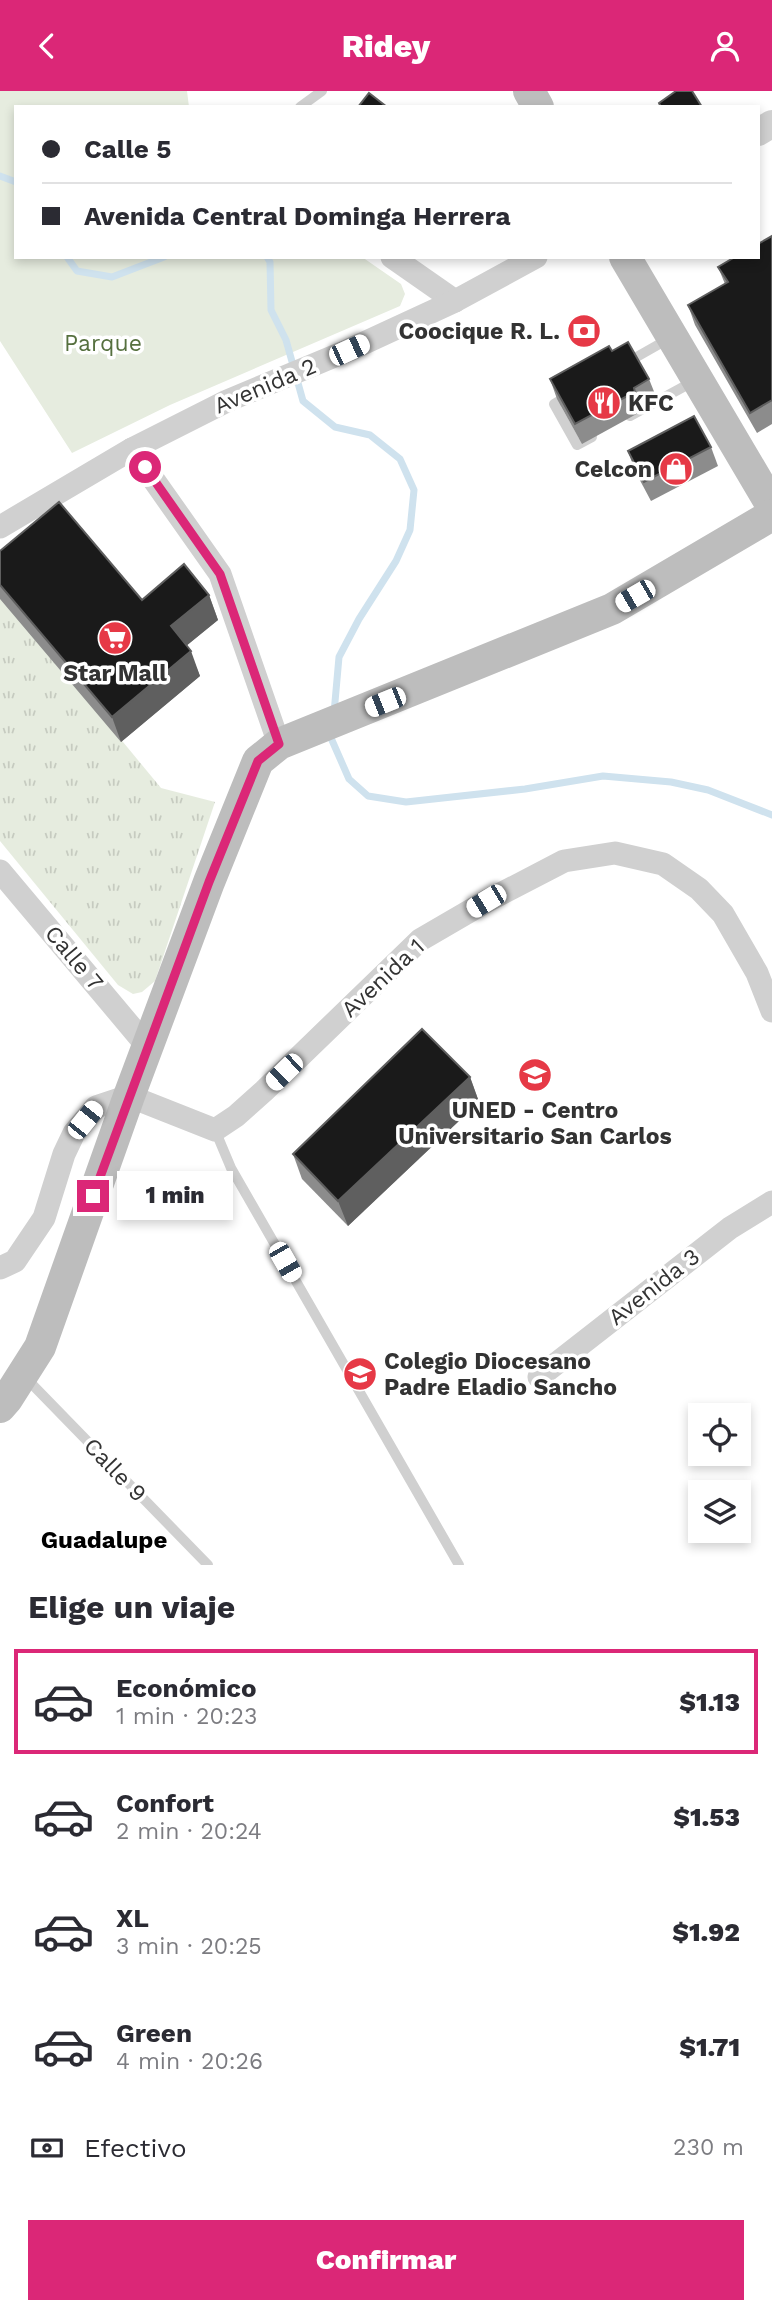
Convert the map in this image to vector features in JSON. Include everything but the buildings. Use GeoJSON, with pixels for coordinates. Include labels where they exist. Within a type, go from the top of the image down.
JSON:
{"type":"FeatureCollection","features":[{"type":"Feature","properties":{"kind":"main road"},"geometry":{"type":"LineString","coordinates":[[626,259],[772,506]]}},
{"type":"Feature","properties":{"kind":"main road"},"geometry":{"type":"LineString","coordinates":[[0,1407],[40,1347],[147,1046],[258,761],[292,739],[612,609],[772,515]]}},
{"type":"Feature","properties":{"kind":"street"},"geometry":{"type":"LineString","coordinates":[[395,259],[455,300]]}},
{"type":"Feature","properties":{"kind":"street","name":"Avenida 2"},"geometry":{"type":"LineString","coordinates":[[0,527],[132,449],[227,401],[349,350],[455,300],[532,259]]}},
{"type":"Feature","properties":{"kind":"street"},"geometry":{"type":"LineString","coordinates":[[132,449],[220,574],[292,739]]}},
{"type":"Feature","properties":{"kind":"street","name":"Avenida 1"},"geometry":{"type":"LineString","coordinates":[[215,1130],[236,1116],[264,1091],[420,940],[486,901],[564,861],[615,853],[663,864],[699,889],[723,914],[757,973],[772,1011]]}},
{"type":"Feature","properties":{"kind":"street","name":"Calle 7"},"geometry":{"type":"LineString","coordinates":[[0,871],[147,1046]]}},
{"type":"Feature","properties":{"kind":"street"},"geometry":{"type":"LineString","coordinates":[[0,1268],[15,1261],[44,1218],[64,1154],[74,1133],[96,1107],[129,1096],[215,1130]]}},
{"type":"Feature","properties":{"kind":"street","name":"Avenida 3"},"geometry":{"type":"LineString","coordinates":[[539,1377],[730,1228],[772,1202]]}},
{"type":"Feature","properties":{"kind":"lane"},"geometry":{"type":"LineString","coordinates":[[303,105],[321,91]]}},
{"type":"Feature","properties":{"kind":"lane"},"geometry":{"type":"LineString","coordinates":[[613,370],[672,336]]}},
{"type":"Feature","properties":{"kind":"lane"},"geometry":{"type":"LineString","coordinates":[[625,419],[697,379]]}},
{"type":"Feature","properties":{"kind":"lane"},"geometry":{"type":"LineString","coordinates":[[578,390],[554,404],[577,445],[601,432]]}},
{"type":"Feature","properties":{"kind":"lane"},"geometry":{"type":"LineString","coordinates":[[215,1130],[231,1168],[459,1565]]}},
{"type":"Feature","properties":{"kind":"lane","name":"Calle 9"},"geometry":{"type":"LineString","coordinates":[[23,1374],[208,1565]]}},
{"type":"Feature","properties":{"kind":"green space","name":"Parque"},"geometry":{"type":"Polygon","coordinates":[[[0,91],[187,91],[189,105],[14,105],[14,259],[365,259],[401,284],[405,294],[400,306],[170,405],[72,453],[0,341],[0,91]]]}},
{"type":"Feature","properties":{"kind":"green space"},"geometry":{"type":"Polygon","coordinates":[[[0,593],[161,788],[215,802],[155,981],[142,992],[133,994],[118,985],[0,841],[0,593]]]}},
{"type":"Feature","properties":{"kind":"waterway"},"geometry":{"type":"LineString","coordinates":[[0,176],[14,181]]}},
{"type":"Feature","properties":{"kind":"waterway"},"geometry":{"type":"LineString","coordinates":[[68,259],[77,271],[112,277],[159,259]]}},
{"type":"Feature","properties":{"kind":"waterway"},"geometry":{"type":"LineString","coordinates":[[268,259],[271,310],[286,340],[303,401],[335,427],[370,435],[400,459],[414,490],[410,530],[396,561],[359,619],[339,657],[334,713]]}},
{"type":"Feature","properties":{"kind":"waterway"},"geometry":{"type":"LineString","coordinates":[[332,731],[331,738],[349,779],[368,796],[406,802],[525,789],[603,776],[671,782],[708,790],[772,815]]}},
{"type":"Feature","properties":{"kind":"place","name":"Coocique R. L."},"geometry":{"type":"Point","coordinates":[584,331]}},
{"type":"Feature","properties":{"kind":"place","name":"KFC"},"geometry":{"type":"Point","coordinates":[604,403]}},
{"type":"Feature","properties":{"kind":"place","name":"Celcon"},"geometry":{"type":"Point","coordinates":[676,469]}},
{"type":"Feature","properties":{"kind":"place","name":"Star Mall"},"geometry":{"type":"Point","coordinates":[115,638]}},
{"type":"Feature","properties":{"kind":"place","name":"UNED - Centro Universitario San Carlos"},"geometry":{"type":"Point","coordinates":[535,1075]}},
{"type":"Feature","properties":{"kind":"place","name":"Colegio Diocesano Padre Eladio Sancho"},"geometry":{"type":"Point","coordinates":[360,1374]}},
{"type":"Feature","properties":{"kind":"district","name":"Guadalupe"},"geometry":{"type":"Point","coordinates":[104,1540]}},
{"type":"Feature","properties":{"kind":"route"},"geometry":{"type":"LineString","coordinates":[[93,1196],[209,882],[258,761],[279,744],[220,574],[145,467]]}}]}
